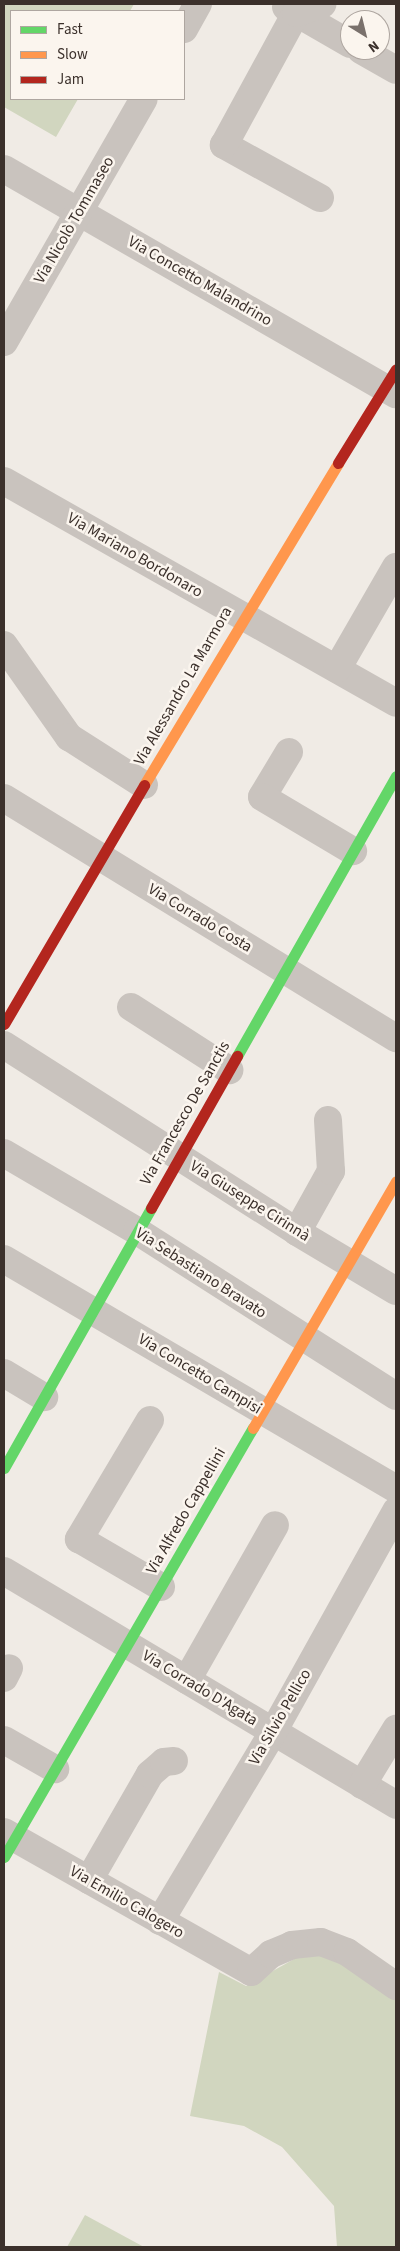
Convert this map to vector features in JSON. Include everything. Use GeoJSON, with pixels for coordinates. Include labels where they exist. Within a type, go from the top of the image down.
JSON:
{"type":"FeatureCollection","features":[{"type":"Feature","properties":{"kind":"street"},"geometry":{"type":"LineString","coordinates":[[185,27],[198,4]]}},
{"type":"Feature","properties":{"kind":"street"},"geometry":{"type":"LineString","coordinates":[[289,9],[322,4]]}},
{"type":"Feature","properties":{"kind":"street"},"geometry":{"type":"LineString","coordinates":[[289,9],[340,38]]}},
{"type":"Feature","properties":{"kind":"street"},"geometry":{"type":"LineString","coordinates":[[289,9],[224,145],[320,198]]}},
{"type":"Feature","properties":{"kind":"street"},"geometry":{"type":"LineString","coordinates":[[378,60],[396,70]]}},
{"type":"Feature","properties":{"kind":"street","name":"Via Nicolò Tommaseo"},"geometry":{"type":"LineString","coordinates":[[4,342],[143,100]]}},
{"type":"Feature","properties":{"kind":"street","name":"Via Concetto Malandrino"},"geometry":{"type":"LineString","coordinates":[[4,169],[392,383]]}},
{"type":"Feature","properties":{"kind":"street","name":"Via Alessandro La Marmora"},"geometry":{"type":"LineString","coordinates":[[4,1024],[244,616],[392,383]]}},
{"type":"Feature","properties":{"kind":"street","name":"Via Mariano Bordonaro"},"geometry":{"type":"LineString","coordinates":[[4,480],[396,703]]}},
{"type":"Feature","properties":{"kind":"street"},"geometry":{"type":"LineString","coordinates":[[336,669],[396,567]]}},
{"type":"Feature","properties":{"kind":"street"},"geometry":{"type":"LineString","coordinates":[[4,645],[69,737],[144,784]]}},
{"type":"Feature","properties":{"kind":"street"},"geometry":{"type":"LineString","coordinates":[[289,752],[262,798],[353,851]]}},
{"type":"Feature","properties":{"kind":"street","name":"Via Francesco De Sanctis"},"geometry":{"type":"LineString","coordinates":[[4,1468],[91,1310],[396,776]]}},
{"type":"Feature","properties":{"kind":"street","name":"Via Corrado Costa"},"geometry":{"type":"LineString","coordinates":[[4,798],[396,1038]]}},
{"type":"Feature","properties":{"kind":"street"},"geometry":{"type":"LineString","coordinates":[[130,1007],[228,1070]]}},
{"type":"Feature","properties":{"kind":"street","name":"Via Giuseppe Cirinnà"},"geometry":{"type":"LineString","coordinates":[[4,1045],[297,1232],[396,1291]]}},
{"type":"Feature","properties":{"kind":"street"},"geometry":{"type":"LineString","coordinates":[[297,1232],[331,1170],[328,1120]]}},
{"type":"Feature","properties":{"kind":"street","name":"Via Sebastiano Bravato"},"geometry":{"type":"LineString","coordinates":[[4,1153],[137,1232],[396,1396]]}},
{"type":"Feature","properties":{"kind":"street","name":"Via Alfredo Cappellini"},"geometry":{"type":"LineString","coordinates":[[7,1842],[55,1769],[396,1181]]}},
{"type":"Feature","properties":{"kind":"street","name":"Via Concetto Campisi"},"geometry":{"type":"LineString","coordinates":[[4,1259],[396,1489]]}},
{"type":"Feature","properties":{"kind":"street"},"geometry":{"type":"LineString","coordinates":[[4,1373],[44,1397]]}},
{"type":"Feature","properties":{"kind":"street"},"geometry":{"type":"LineString","coordinates":[[150,1420],[79,1539],[161,1587]]}},
{"type":"Feature","properties":{"kind":"street","name":"Via Silvio Pellico"},"geometry":{"type":"LineString","coordinates":[[160,1921],[273,1732],[396,1511]]}},
{"type":"Feature","properties":{"kind":"street"},"geometry":{"type":"LineString","coordinates":[[187,1680],[275,1525]]}},
{"type":"Feature","properties":{"kind":"street","name":"Via Corrado D'Agata"},"geometry":{"type":"LineString","coordinates":[[4,1571],[396,1806]]}},
{"type":"Feature","properties":{"kind":"street"},"geometry":{"type":"LineString","coordinates":[[362,1785],[396,1729]]}},
{"type":"Feature","properties":{"kind":"street"},"geometry":{"type":"LineString","coordinates":[[4,1740],[55,1769]]}},
{"type":"Feature","properties":{"kind":"street"},"geometry":{"type":"LineString","coordinates":[[89,1880],[150,1774],[164,1762],[174,1762]]}},
{"type":"Feature","properties":{"kind":"street","name":"Via Emilio Calogero"},"geometry":{"type":"LineString","coordinates":[[7,1842],[89,1880],[251,1972],[271,1954],[292,1945],[321,1942],[347,1952],[396,1986]]}},
{"type":"Feature","properties":{"kind":"green space"},"geometry":{"type":"Polygon","coordinates":[[[4,4],[134,4],[131,10],[10,10],[10,100],[77,100],[56,137],[4,107],[4,4]]]}},
{"type":"Feature","properties":{"kind":"green space"},"geometry":{"type":"Polygon","coordinates":[[[324,1953],[396,1997],[396,2247],[337,2247],[334,2206],[282,2147],[244,2126],[190,2116],[219,1972],[246,1986],[296,1958],[324,1953]]]}},
{"type":"Feature","properties":{"kind":"green space"},"geometry":{"type":"Polygon","coordinates":[[[85,2215],[144,2247],[67,2247],[85,2215]]]}},
{"type":"Feature","properties":{"kind":"traffic: fast"},"geometry":{"type":"LineString","coordinates":[[237,1056],[396,776]]}},
{"type":"Feature","properties":{"kind":"traffic: fast"},"geometry":{"type":"LineString","coordinates":[[4,1468],[151,1208]]}},
{"type":"Feature","properties":{"kind":"traffic: fast"},"geometry":{"type":"LineString","coordinates":[[4,1857],[253,1428]]}},
{"type":"Feature","properties":{"kind":"traffic: slow"},"geometry":{"type":"LineString","coordinates":[[144,785],[338,463]]}},
{"type":"Feature","properties":{"kind":"traffic: slow"},"geometry":{"type":"LineString","coordinates":[[253,1428],[396,1181]]}},
{"type":"Feature","properties":{"kind":"traffic: jam"},"geometry":{"type":"LineString","coordinates":[[338,463],[396,369]]}},
{"type":"Feature","properties":{"kind":"traffic: jam"},"geometry":{"type":"LineString","coordinates":[[4,1024],[144,785]]}},
{"type":"Feature","properties":{"kind":"traffic: jam"},"geometry":{"type":"LineString","coordinates":[[151,1208],[237,1056]]}}]}
